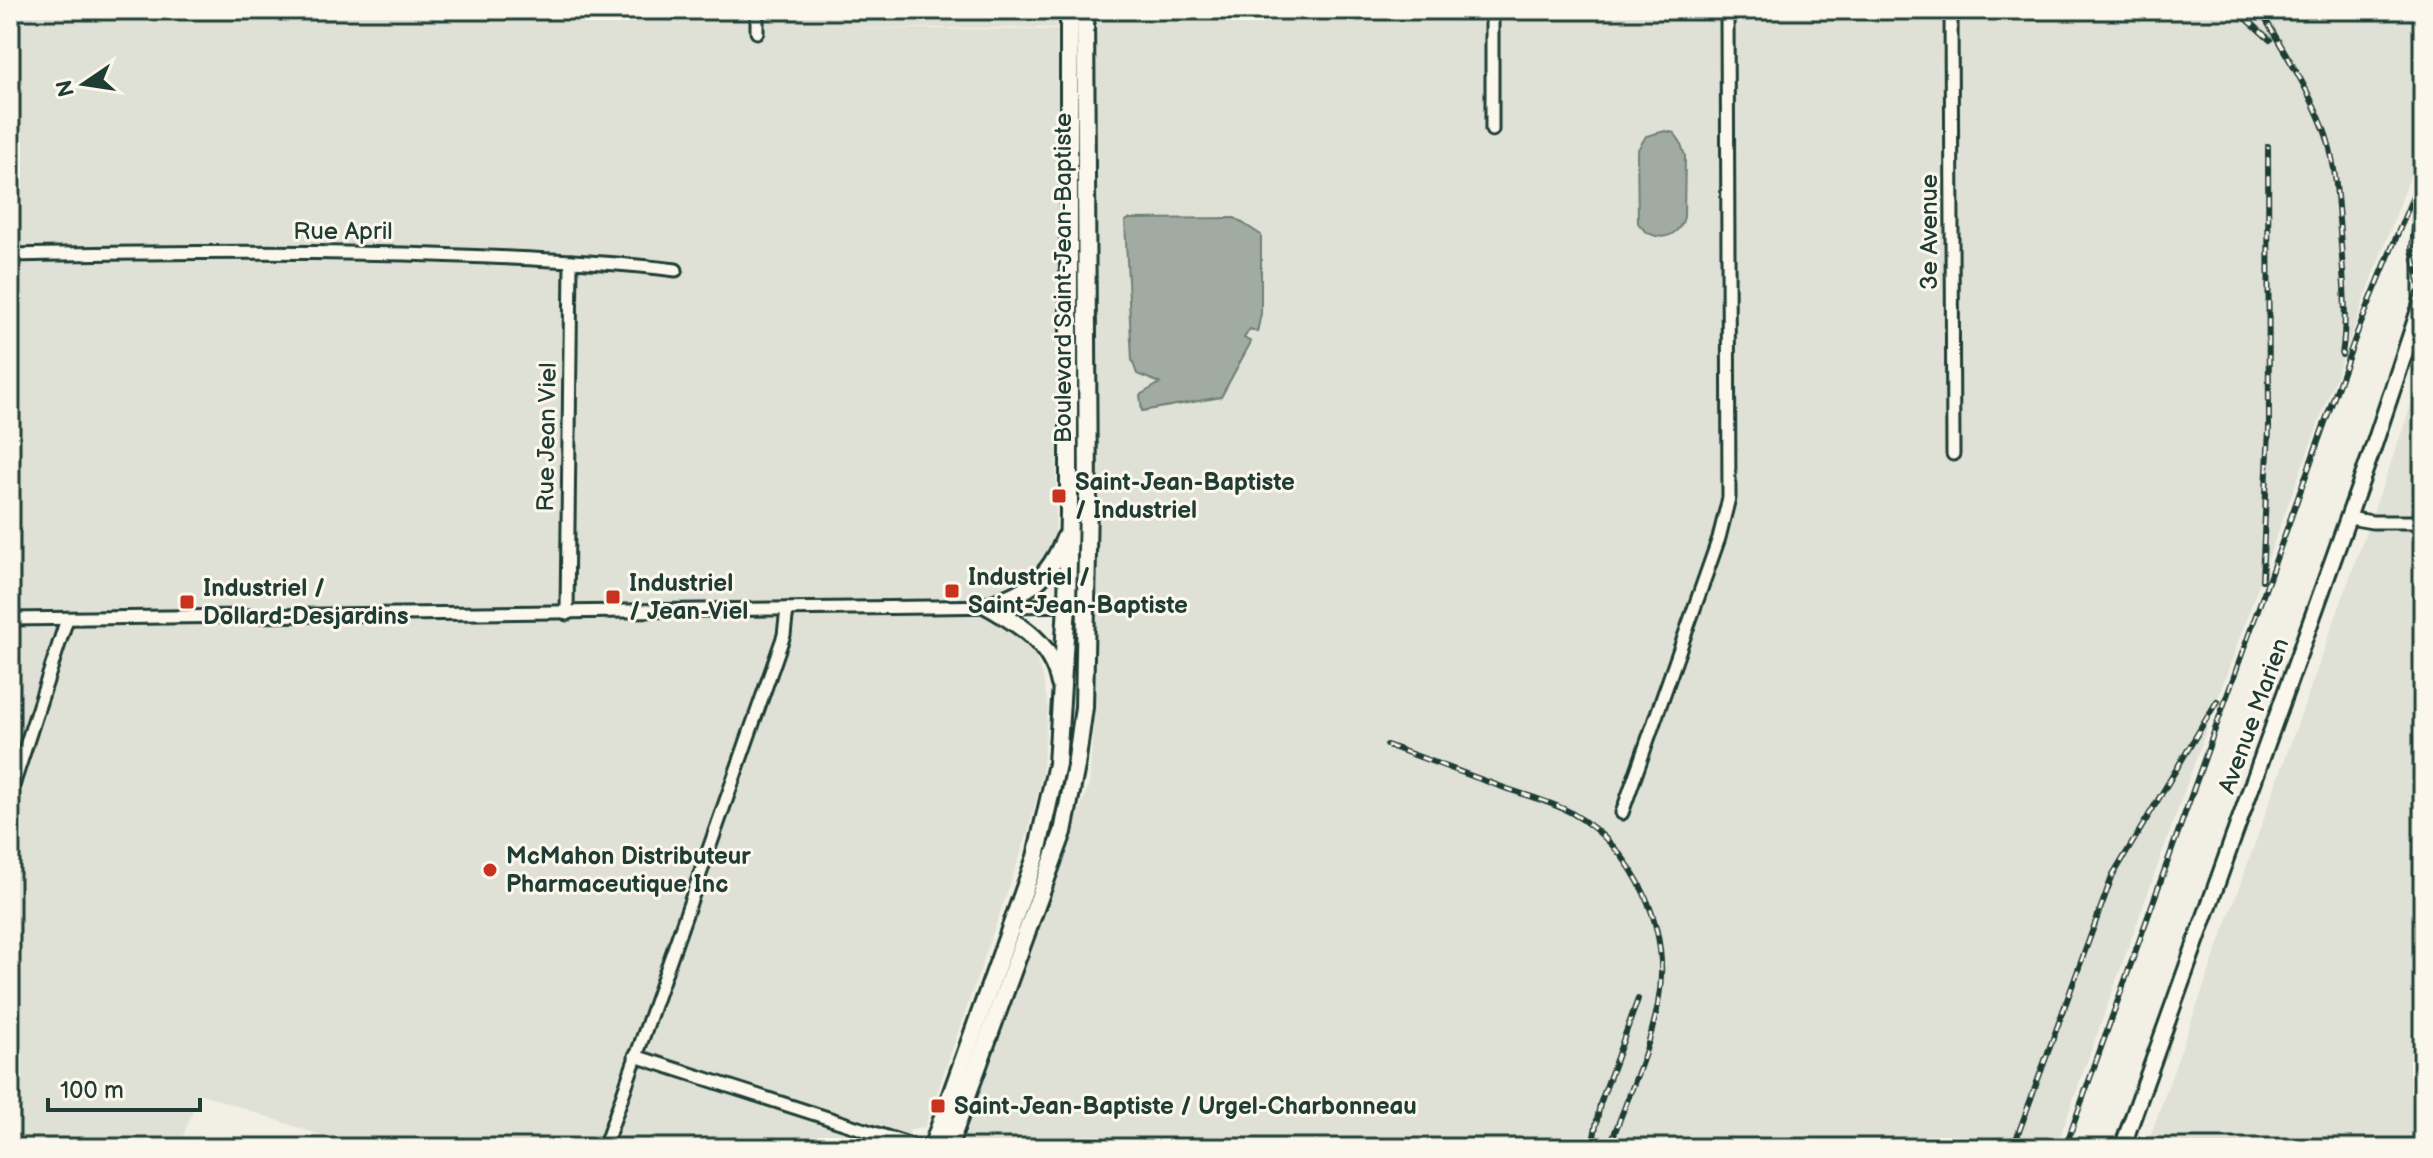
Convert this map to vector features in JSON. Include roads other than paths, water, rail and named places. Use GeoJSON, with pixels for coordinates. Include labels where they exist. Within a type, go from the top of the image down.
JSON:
{"type":"FeatureCollection","features":[{"type":"Feature","properties":{"kind":"main road","name":"Boulevard Saint-Jean-Baptiste"},"geometry":{"type":"LineString","coordinates":[[948,1148],[1063,832],[1084,707],[1088,501],[1077,370],[1068,180],[1069,10]]}},
{"type":"Feature","properties":{"kind":"main road","name":"Boulevard Saint-Jean-Baptiste"},"geometry":{"type":"LineString","coordinates":[[932,1148],[1036,857],[1057,764],[1086,179],[1085,10]]}},
{"type":"Feature","properties":{"kind":"main road"},"geometry":{"type":"LineString","coordinates":[[1068,130],[1087,130]]}},
{"type":"Feature","properties":{"kind":"main road"},"geometry":{"type":"LineString","coordinates":[[1068,180],[1086,179]]}},
{"type":"Feature","properties":{"kind":"main road"},"geometry":{"type":"LineString","coordinates":[[988,606],[1036,585],[1056,559],[1065,538],[1069,512]]}},
{"type":"Feature","properties":{"kind":"main road"},"geometry":{"type":"LineString","coordinates":[[988,606],[1023,626],[1038,640],[1054,665],[1062,703]]}},
{"type":"Feature","properties":{"kind":"street"},"geometry":{"type":"LineString","coordinates":[[757,10],[757,32]]}},
{"type":"Feature","properties":{"kind":"street"},"geometry":{"type":"LineString","coordinates":[[1492,10],[1492,130]]}},
{"type":"Feature","properties":{"kind":"street"},"geometry":{"type":"LineString","coordinates":[[1622,813],[1719,538],[1729,498],[1727,10]]}},
{"type":"Feature","properties":{"kind":"street","name":"3e Avenue"},"geometry":{"type":"LineString","coordinates":[[1951,10],[1953,454]]}},
{"type":"Feature","properties":{"kind":"street","name":"Rue April"},"geometry":{"type":"LineString","coordinates":[[10,255],[396,253],[611,262],[676,270]]}},
{"type":"Feature","properties":{"kind":"street","name":"Rue Jean Viel"},"geometry":{"type":"LineString","coordinates":[[567,614],[571,261]]}},
{"type":"Feature","properties":{"kind":"street","name":"Avenue Marien"},"geometry":{"type":"LineString","coordinates":[[2122,1148],[2349,518],[2423,298]]}},
{"type":"Feature","properties":{"kind":"street"},"geometry":{"type":"LineString","coordinates":[[2349,518],[2372,522],[2423,522]]}},
{"type":"Feature","properties":{"kind":"street"},"geometry":{"type":"LineString","coordinates":[[10,619],[1087,605]]}},
{"type":"Feature","properties":{"kind":"street"},"geometry":{"type":"LineString","coordinates":[[604,1148],[784,635],[787,609]]}},
{"type":"Feature","properties":{"kind":"street"},"geometry":{"type":"LineString","coordinates":[[10,795],[67,619]]}},
{"type":"Feature","properties":{"kind":"street"},"geometry":{"type":"LineString","coordinates":[[635,1056],[921,1148]]}},
{"type":"Feature","properties":{"kind":"railway"},"geometry":{"type":"LineString","coordinates":[[2231,10],[2248,20],[2270,40]]}},
{"type":"Feature","properties":{"kind":"railway"},"geometry":{"type":"LineString","coordinates":[[2260,10],[2310,98],[2331,154],[2344,294],[2342,355]]}},
{"type":"Feature","properties":{"kind":"railway"},"geometry":{"type":"LineString","coordinates":[[2262,580],[2269,428],[2268,146]]}},
{"type":"Feature","properties":{"kind":"railway"},"geometry":{"type":"LineString","coordinates":[[2065,1148],[2357,333],[2423,172]]}},
{"type":"Feature","properties":{"kind":"railway"},"geometry":{"type":"LineString","coordinates":[[2416,204],[2412,249],[2423,299]]}},
{"type":"Feature","properties":{"kind":"railway"},"geometry":{"type":"LineString","coordinates":[[2013,1148],[2112,877],[2217,701]]}},
{"type":"Feature","properties":{"kind":"railway"},"geometry":{"type":"LineString","coordinates":[[1387,745],[1570,812],[1594,828],[1614,847],[1631,870],[1654,920],[1660,948],[1661,976],[1649,1041],[1609,1148]]}},
{"type":"Feature","properties":{"kind":"railway"},"geometry":{"type":"LineString","coordinates":[[1592,1148],[1600,1104],[1638,999]]}},
{"type":"Feature","properties":{"kind":"place","name":"Saint-Jean-Baptiste / Industriel"},"geometry":{"type":"Point","coordinates":[1059,496]}},
{"type":"Feature","properties":{"kind":"place","name":"Industriel / Saint-Jean-Baptiste"},"geometry":{"type":"Point","coordinates":[952,591]}},
{"type":"Feature","properties":{"kind":"place","name":"Industriel / Jean-Viel"},"geometry":{"type":"Point","coordinates":[613,597]}},
{"type":"Feature","properties":{"kind":"place","name":"Industriel / Dollard-Desjardins"},"geometry":{"type":"Point","coordinates":[187,602]}},
{"type":"Feature","properties":{"kind":"place","name":"McMahon Distributeur Pharmaceutique Inc"},"geometry":{"type":"Point","coordinates":[490,870]}},
{"type":"Feature","properties":{"kind":"place","name":"Saint-Jean-Baptiste / Urgel-Charbonneau"},"geometry":{"type":"Point","coordinates":[938,1106]}}]}
